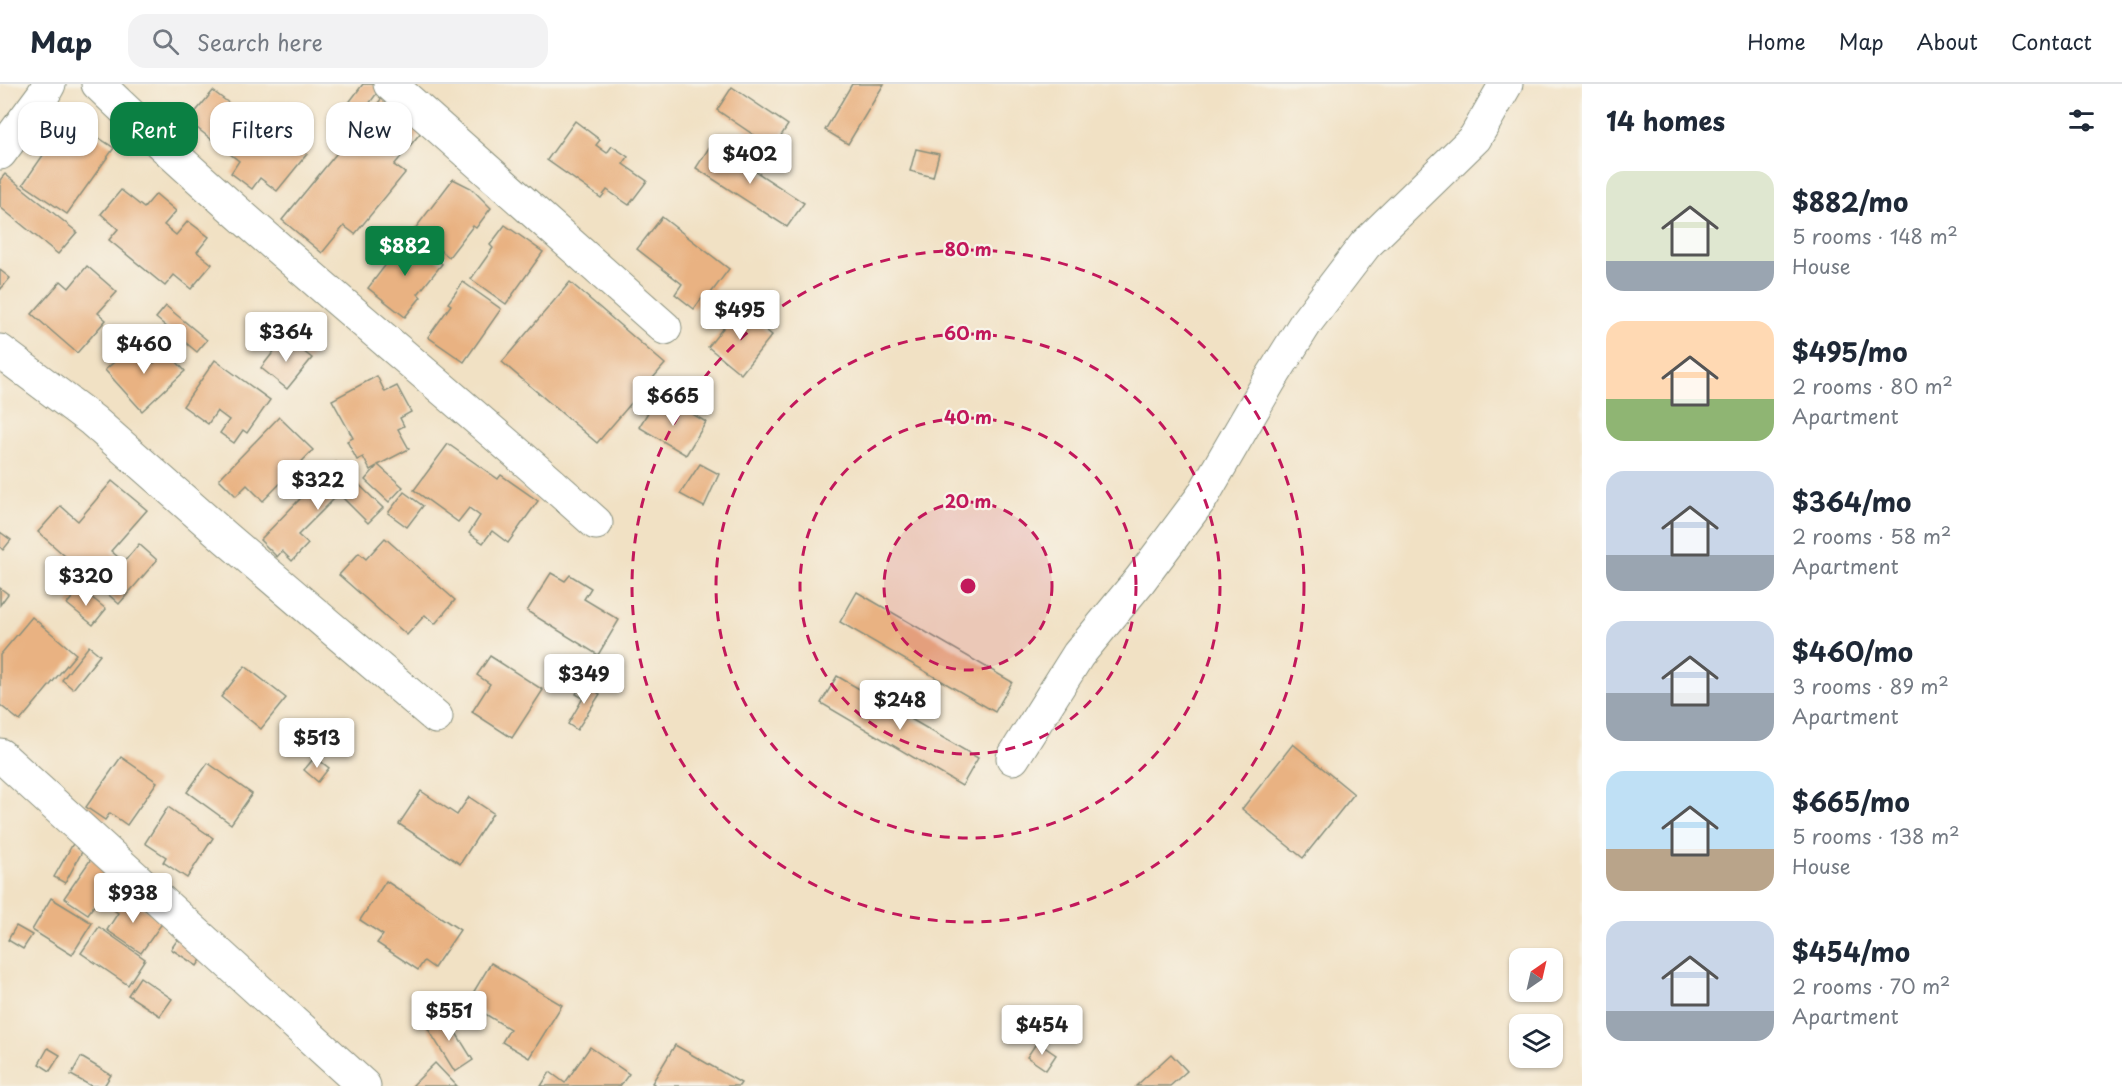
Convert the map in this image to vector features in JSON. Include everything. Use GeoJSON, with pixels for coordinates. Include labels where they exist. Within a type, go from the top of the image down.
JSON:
{"type":"FeatureCollection","features":[{"type":"Feature","properties":{"kind":"street"},"geometry":{"type":"LineString","coordinates":[[0,153],[49,84]]}},
{"type":"Feature","properties":{"kind":"street"},"geometry":{"type":"LineString","coordinates":[[98,84],[151,135],[353,312],[524,457],[596,523]]}},
{"type":"Feature","properties":{"kind":"street"},"geometry":{"type":"LineString","coordinates":[[390,84],[665,328]]}},
{"type":"Feature","properties":{"kind":"street"},"geometry":{"type":"LineString","coordinates":[[1013,758],[1078,655],[1140,580],[1202,497],[1269,380],[1307,321],[1365,245],[1474,138],[1506,84]]}},
{"type":"Feature","properties":{"kind":"street"},"geometry":{"type":"LineString","coordinates":[[0,351],[92,420],[436,717]]}},
{"type":"Feature","properties":{"kind":"street"},"geometry":{"type":"LineString","coordinates":[[0,755],[364,1086]]}},
{"type":"Feature","properties":{"kind":"building"},"geometry":{"type":"Polygon","coordinates":[[[363,84],[373,84],[380,89],[370,102],[349,102],[363,84]]]}},
{"type":"Feature","properties":{"kind":"building"},"geometry":{"type":"Polygon","coordinates":[[[852,84],[884,84],[848,144],[825,130],[852,84]]]}},
{"type":"Feature","properties":{"kind":"building"},"geometry":{"type":"Polygon","coordinates":[[[732,87],[788,125],[773,148],[717,110],[732,87]]]}},
{"type":"Feature","properties":{"kind":"building"},"geometry":{"type":"Polygon","coordinates":[[[213,91],[227,102],[210,102],[210,138],[198,129],[198,109],[213,91]]]}},
{"type":"Feature","properties":{"kind":"building"},"geometry":{"type":"Polygon","coordinates":[[[575,121],[600,140],[596,145],[607,153],[612,146],[628,157],[623,164],[647,181],[629,205],[607,190],[601,198],[547,160],[575,121]]]}},
{"type":"Feature","properties":{"kind":"building"},"geometry":{"type":"Polygon","coordinates":[[[412,123],[422,131],[412,143],[412,123]]]}},
{"type":"Feature","properties":{"kind":"building"},"geometry":{"type":"Polygon","coordinates":[[[98,137],[110,145],[110,154],[67,214],[23,184],[43,156],[98,156],[98,137]]]}},
{"type":"Feature","properties":{"kind":"building"},"geometry":{"type":"Polygon","coordinates":[[[712,143],[804,203],[787,227],[696,168],[712,143]]]}},
{"type":"Feature","properties":{"kind":"building"},"geometry":{"type":"Polygon","coordinates":[[[916,149],[939,154],[933,177],[910,171],[916,149]]]}},
{"type":"Feature","properties":{"kind":"building"},"geometry":{"type":"Polygon","coordinates":[[[233,156],[305,156],[277,191],[260,178],[252,189],[231,173],[239,161],[233,156]]]}},
{"type":"Feature","properties":{"kind":"building"},"geometry":{"type":"Polygon","coordinates":[[[334,156],[401,156],[394,165],[405,173],[355,234],[344,226],[322,253],[282,220],[334,156]]]}},
{"type":"Feature","properties":{"kind":"building"},"geometry":{"type":"Polygon","coordinates":[[[5,174],[77,232],[58,254],[0,207],[0,180],[5,174]]]}},
{"type":"Feature","properties":{"kind":"building"},"geometry":{"type":"Polygon","coordinates":[[[453,179],[471,188],[491,208],[476,228],[473,226],[449,257],[414,230],[453,179]]]}},
{"type":"Feature","properties":{"kind":"building"},"geometry":{"type":"Polygon","coordinates":[[[121,190],[144,208],[156,194],[176,211],[164,225],[176,235],[188,221],[209,237],[197,252],[212,264],[191,289],[174,275],[165,286],[109,240],[118,229],[101,214],[121,190]]]}},
{"type":"Feature","properties":{"kind":"building"},"geometry":{"type":"Polygon","coordinates":[[[662,217],[729,269],[705,301],[702,298],[694,309],[675,294],[682,284],[637,249],[662,217]]]}},
{"type":"Feature","properties":{"kind":"building"},"geometry":{"type":"Polygon","coordinates":[[[505,225],[543,252],[506,304],[471,279],[493,248],[490,245],[505,225]]]}},
{"type":"Feature","properties":{"kind":"building"},"geometry":{"type":"Polygon","coordinates":[[[407,237],[442,264],[418,294],[421,297],[405,317],[368,288],[407,237]]]}},
{"type":"Feature","properties":{"kind":"building"},"geometry":{"type":"Polygon","coordinates":[[[87,266],[117,292],[98,313],[106,320],[77,353],[32,314],[61,281],[69,288],[87,266]]]}},
{"type":"Feature","properties":{"kind":"building"},"geometry":{"type":"Polygon","coordinates":[[[0,270],[10,278],[0,290],[0,270]]]}},
{"type":"Feature","properties":{"kind":"building"},"geometry":{"type":"Polygon","coordinates":[[[463,282],[501,309],[464,362],[428,337],[451,305],[448,303],[463,282]]]}},
{"type":"Feature","properties":{"kind":"building"},"geometry":{"type":"Polygon","coordinates":[[[570,282],[665,364],[597,443],[502,362],[570,282]]]}},
{"type":"Feature","properties":{"kind":"building"},"geometry":{"type":"Polygon","coordinates":[[[166,306],[207,340],[197,352],[156,318],[166,306]]]}},
{"type":"Feature","properties":{"kind":"building"},"geometry":{"type":"Polygon","coordinates":[[[739,308],[772,335],[741,374],[708,347],[739,308]]]}},
{"type":"Feature","properties":{"kind":"building"},"geometry":{"type":"Polygon","coordinates":[[[285,337],[312,358],[287,389],[261,368],[285,337]]]}},
{"type":"Feature","properties":{"kind":"building"},"geometry":{"type":"Polygon","coordinates":[[[136,343],[154,363],[167,351],[185,371],[142,411],[105,370],[136,343]]]}},
{"type":"Feature","properties":{"kind":"building"},"geometry":{"type":"Polygon","coordinates":[[[215,360],[270,400],[247,433],[243,430],[234,443],[220,433],[229,420],[217,411],[208,424],[183,406],[215,360]]]}},
{"type":"Feature","properties":{"kind":"building"},"geometry":{"type":"Polygon","coordinates":[[[377,376],[385,392],[397,386],[411,412],[400,418],[404,426],[398,429],[409,449],[378,465],[403,487],[389,502],[365,480],[377,466],[370,470],[363,457],[357,460],[347,441],[353,438],[332,400],[377,376]]]}},
{"type":"Feature","properties":{"kind":"building"},"geometry":{"type":"Polygon","coordinates":[[[655,401],[676,413],[681,407],[706,422],[686,455],[639,427],[655,401]]]}},
{"type":"Feature","properties":{"kind":"building"},"geometry":{"type":"Polygon","coordinates":[[[279,417],[313,450],[263,501],[247,485],[236,496],[219,479],[279,417]]]}},
{"type":"Feature","properties":{"kind":"building"},"geometry":{"type":"Polygon","coordinates":[[[448,444],[498,479],[501,475],[538,501],[508,543],[492,531],[483,543],[469,533],[480,516],[469,508],[458,522],[414,490],[448,444]]]}},
{"type":"Feature","properties":{"kind":"building"},"geometry":{"type":"Polygon","coordinates":[[[336,462],[383,508],[368,523],[339,494],[298,535],[308,544],[292,561],[282,551],[277,557],[260,540],[336,462]]]}},
{"type":"Feature","properties":{"kind":"building"},"geometry":{"type":"Polygon","coordinates":[[[700,464],[719,474],[704,507],[680,494],[700,464]]]}},
{"type":"Feature","properties":{"kind":"building"},"geometry":{"type":"Polygon","coordinates":[[[112,481],[147,510],[111,551],[124,562],[139,544],[157,560],[119,604],[38,532],[61,506],[78,521],[112,481]]]}},
{"type":"Feature","properties":{"kind":"building"},"geometry":{"type":"Polygon","coordinates":[[[404,492],[423,506],[407,527],[388,513],[404,492]]]}},
{"type":"Feature","properties":{"kind":"building"},"geometry":{"type":"Polygon","coordinates":[[[0,532],[11,540],[3,550],[0,547],[0,532]]]}},
{"type":"Feature","properties":{"kind":"building"},"geometry":{"type":"Polygon","coordinates":[[[385,538],[455,600],[435,624],[425,615],[407,635],[339,575],[359,553],[366,559],[385,538]]]}},
{"type":"Feature","properties":{"kind":"building"},"geometry":{"type":"Polygon","coordinates":[[[551,573],[565,581],[570,575],[591,588],[584,599],[619,620],[598,655],[527,611],[551,573]]]}},
{"type":"Feature","properties":{"kind":"building"},"geometry":{"type":"Polygon","coordinates":[[[0,588],[8,594],[0,605],[0,588]]]}},
{"type":"Feature","properties":{"kind":"building"},"geometry":{"type":"Polygon","coordinates":[[[80,588],[106,609],[93,625],[67,604],[80,588]]]}},
{"type":"Feature","properties":{"kind":"building"},"geometry":{"type":"Polygon","coordinates":[[[857,592],[1012,682],[995,712],[840,622],[857,592]]]}},
{"type":"Feature","properties":{"kind":"building"},"geometry":{"type":"Polygon","coordinates":[[[32,617],[76,654],[20,721],[0,705],[0,655],[32,617]]]}},
{"type":"Feature","properties":{"kind":"building"},"geometry":{"type":"Polygon","coordinates":[[[89,646],[100,655],[73,689],[62,680],[89,646]]]}},
{"type":"Feature","properties":{"kind":"building"},"geometry":{"type":"Polygon","coordinates":[[[490,656],[543,690],[512,738],[472,712],[490,684],[477,675],[490,656]]]}},
{"type":"Feature","properties":{"kind":"building"},"geometry":{"type":"Polygon","coordinates":[[[245,666],[286,698],[261,729],[221,697],[245,666]]]}},
{"type":"Feature","properties":{"kind":"building"},"geometry":{"type":"Polygon","coordinates":[[[837,676],[978,758],[962,786],[821,703],[837,676]]]}},
{"type":"Feature","properties":{"kind":"building"},"geometry":{"type":"Polygon","coordinates":[[[582,683],[600,694],[577,730],[568,724],[583,698],[576,694],[582,683]]]}},
{"type":"Feature","properties":{"kind":"building"},"geometry":{"type":"Polygon","coordinates":[[[1293,744],[1354,794],[1303,858],[1242,809],[1293,744]]]}},
{"type":"Feature","properties":{"kind":"building"},"geometry":{"type":"Polygon","coordinates":[[[121,757],[157,782],[127,825],[110,813],[105,820],[86,807],[121,757]]]}},
{"type":"Feature","properties":{"kind":"building"},"geometry":{"type":"Polygon","coordinates":[[[315,757],[329,768],[318,782],[304,770],[315,757]]]}},
{"type":"Feature","properties":{"kind":"building"},"geometry":{"type":"Polygon","coordinates":[[[208,763],[252,794],[231,824],[187,792],[208,763]]]}},
{"type":"Feature","properties":{"kind":"building"},"geometry":{"type":"Polygon","coordinates":[[[421,791],[457,815],[469,797],[493,813],[460,864],[399,824],[421,791]]]}},
{"type":"Feature","properties":{"kind":"building"},"geometry":{"type":"Polygon","coordinates":[[[168,807],[213,838],[187,878],[163,862],[166,857],[145,843],[168,807]]]}},
{"type":"Feature","properties":{"kind":"building"},"geometry":{"type":"Polygon","coordinates":[[[74,842],[84,848],[65,883],[54,877],[74,842]]]}},
{"type":"Feature","properties":{"kind":"building"},"geometry":{"type":"Polygon","coordinates":[[[93,856],[117,873],[88,914],[64,898],[93,856]]]}},
{"type":"Feature","properties":{"kind":"building"},"geometry":{"type":"Polygon","coordinates":[[[386,881],[460,930],[434,968],[424,961],[418,970],[377,943],[383,935],[360,920],[386,881]]]}},
{"type":"Feature","properties":{"kind":"building"},"geometry":{"type":"Polygon","coordinates":[[[121,893],[163,922],[141,953],[107,930],[118,913],[111,908],[121,893]]]}},
{"type":"Feature","properties":{"kind":"building"},"geometry":{"type":"Polygon","coordinates":[[[51,898],[92,923],[72,955],[32,930],[51,898]]]}},
{"type":"Feature","properties":{"kind":"building"},"geometry":{"type":"Polygon","coordinates":[[[16,926],[32,935],[23,949],[8,940],[16,926]]]}},
{"type":"Feature","properties":{"kind":"building"},"geometry":{"type":"Polygon","coordinates":[[[99,927],[145,959],[128,985],[81,953],[99,927]]]}},
{"type":"Feature","properties":{"kind":"building"},"geometry":{"type":"Polygon","coordinates":[[[183,932],[208,949],[197,966],[171,949],[183,932]]]}},
{"type":"Feature","properties":{"kind":"building"},"geometry":{"type":"Polygon","coordinates":[[[491,963],[562,1005],[529,1058],[502,1042],[510,1029],[467,1003],[491,963]]]}},
{"type":"Feature","properties":{"kind":"building"},"geometry":{"type":"Polygon","coordinates":[[[140,977],[172,999],[160,1016],[128,995],[140,977]]]}},
{"type":"Feature","properties":{"kind":"building"},"geometry":{"type":"Polygon","coordinates":[[[443,1012],[473,1060],[455,1072],[425,1024],[443,1012]]]}},
{"type":"Feature","properties":{"kind":"building"},"geometry":{"type":"Polygon","coordinates":[[[1037,1042],[1056,1055],[1046,1070],[1027,1057],[1037,1042]]]}},
{"type":"Feature","properties":{"kind":"building"},"geometry":{"type":"Polygon","coordinates":[[[675,1045],[741,1083],[739,1086],[657,1086],[652,1083],[675,1045]]]}},
{"type":"Feature","properties":{"kind":"building"},"geometry":{"type":"Polygon","coordinates":[[[590,1047],[629,1074],[620,1086],[541,1086],[550,1072],[565,1083],[590,1047]]]}},
{"type":"Feature","properties":{"kind":"building"},"geometry":{"type":"Polygon","coordinates":[[[48,1048],[60,1055],[50,1071],[39,1064],[48,1048]]]}},
{"type":"Feature","properties":{"kind":"building"},"geometry":{"type":"Polygon","coordinates":[[[1171,1054],[1187,1071],[1170,1086],[1136,1086],[1171,1054]]]}},
{"type":"Feature","properties":{"kind":"building"},"geometry":{"type":"Polygon","coordinates":[[[81,1057],[111,1075],[104,1086],[91,1086],[71,1075],[81,1057]]]}},
{"type":"Feature","properties":{"kind":"building"},"geometry":{"type":"Polygon","coordinates":[[[435,1063],[457,1086],[412,1086],[435,1063]]]}}]}
